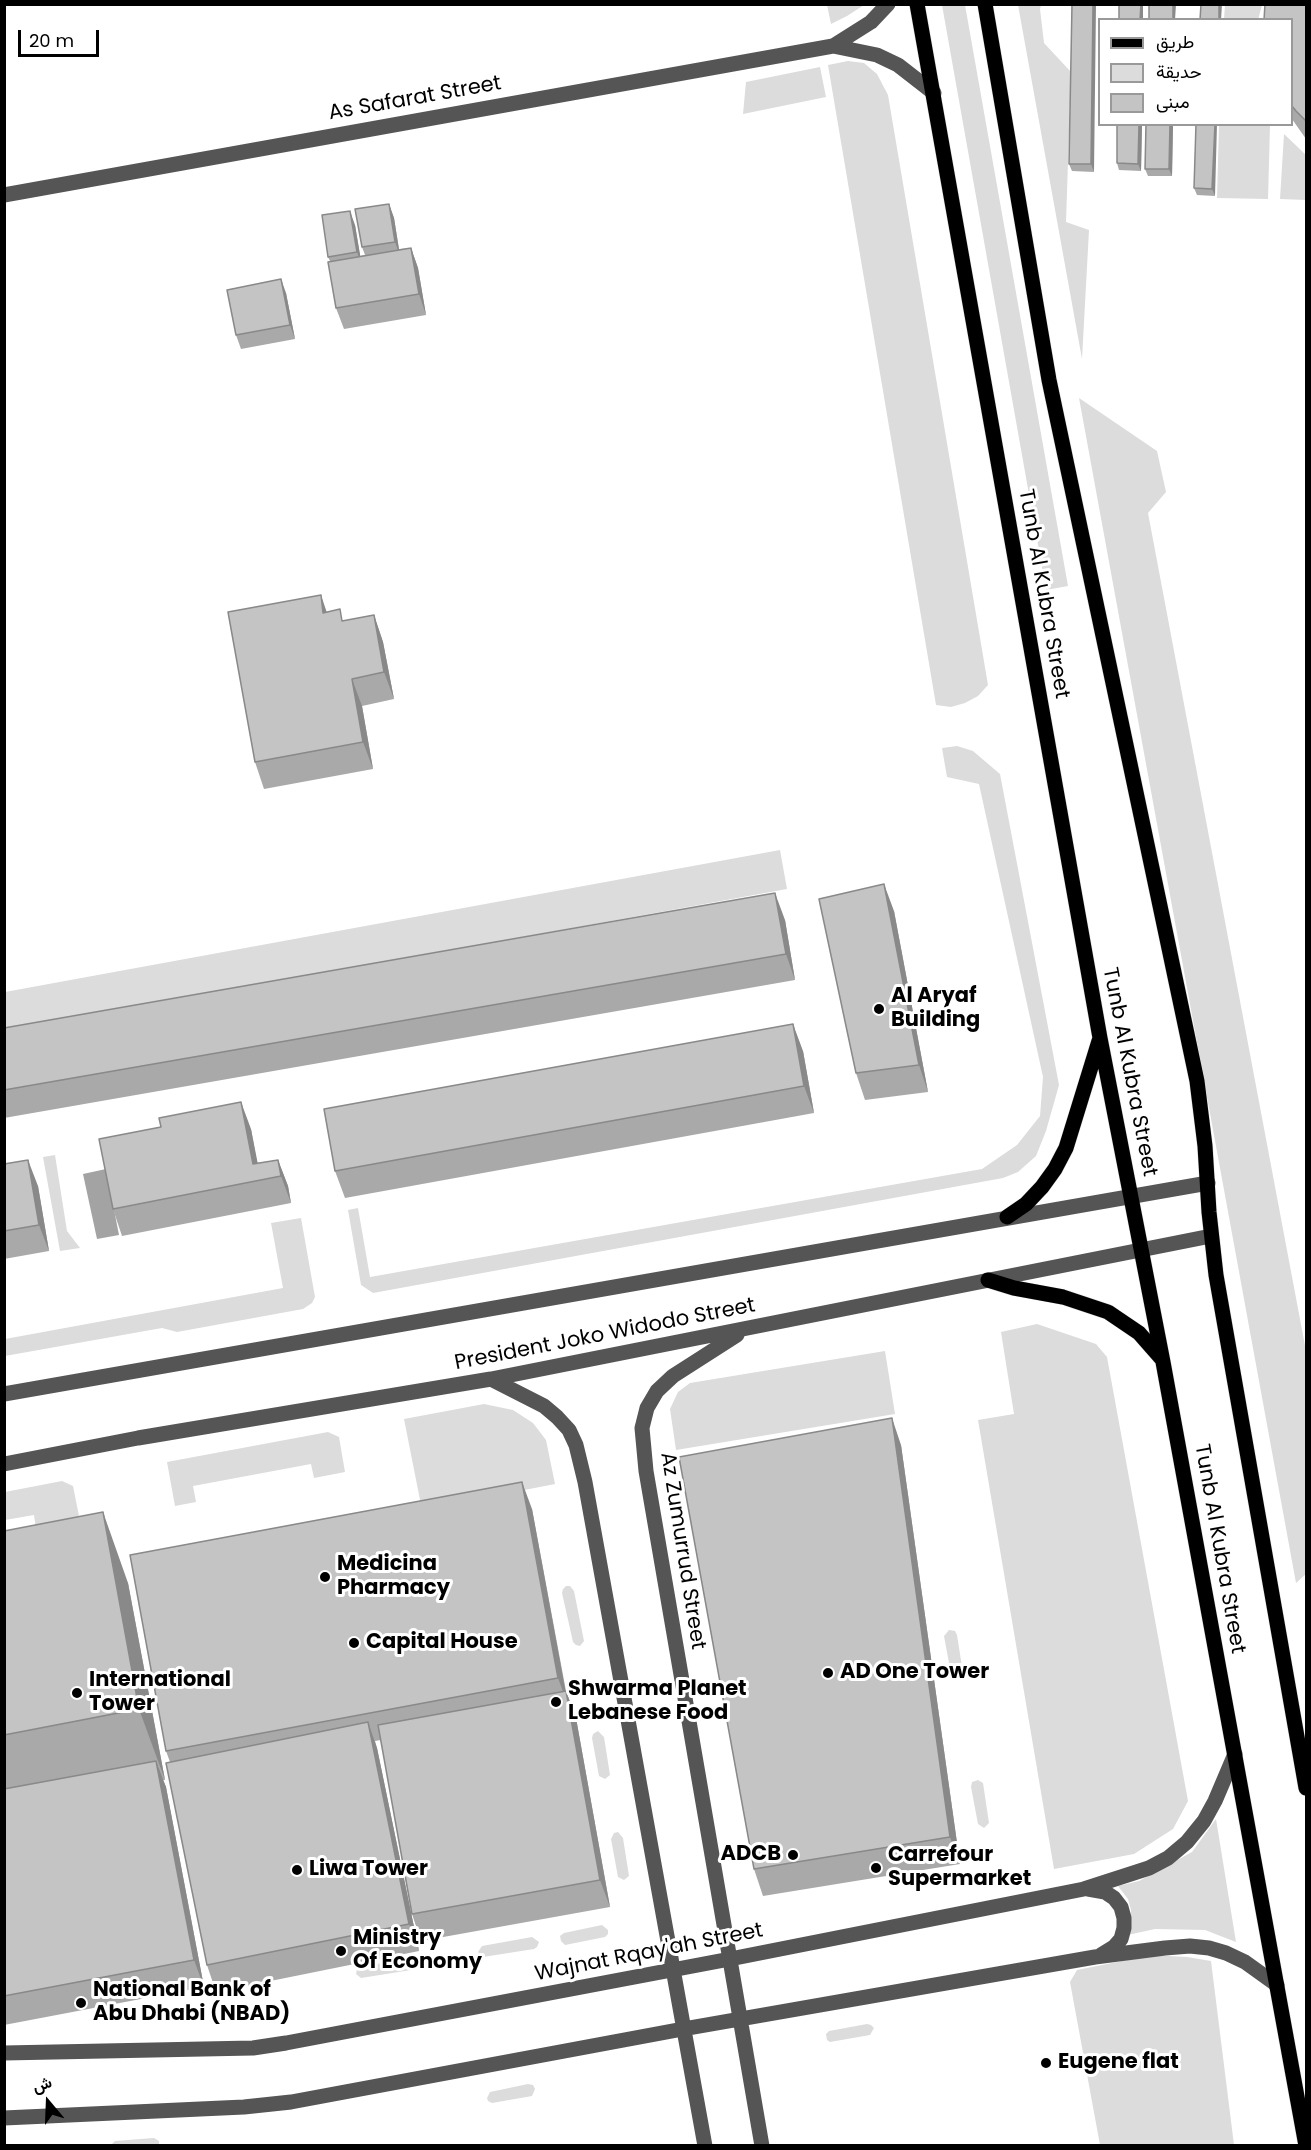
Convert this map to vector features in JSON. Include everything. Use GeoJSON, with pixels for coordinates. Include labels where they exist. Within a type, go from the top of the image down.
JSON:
{"type":"FeatureCollection","features":[{"type":"Feature","properties":{"kind":"main road","name":"Tunb Al Kubra Street"},"geometry":{"type":"LineString","coordinates":[[917,4],[1100,1038],[1163,1362],[1306,2145]]}},
{"type":"Feature","properties":{"kind":"main road"},"geometry":{"type":"LineString","coordinates":[[985,4],[1049,380],[1197,1081],[1218,1287],[1306,1788]]}},
{"type":"Feature","properties":{"kind":"main road"},"geometry":{"type":"LineString","coordinates":[[1007,1217],[1026,1204],[1042,1187],[1066,1148],[1100,1038]]}},
{"type":"Feature","properties":{"kind":"main road"},"geometry":{"type":"LineString","coordinates":[[988,1280],[1014,1288],[1063,1297],[1108,1312],[1139,1333],[1163,1362]]}},
{"type":"Feature","properties":{"kind":"street","name":"As Safarat Street"},"geometry":{"type":"LineString","coordinates":[[833,46],[871,22],[888,4]]}},
{"type":"Feature","properties":{"kind":"street","name":"As Safarat Street"},"geometry":{"type":"LineString","coordinates":[[4,195],[833,46],[877,55],[898,65],[934,93]]}},
{"type":"Feature","properties":{"kind":"street","name":"President Joko Widodo Street"},"geometry":{"type":"LineString","coordinates":[[4,1394],[1208,1183]]}},
{"type":"Feature","properties":{"kind":"street","name":"President Joko Widodo Street"},"geometry":{"type":"LineString","coordinates":[[4,1464],[138,1438],[491,1379],[1211,1236]]}},
{"type":"Feature","properties":{"kind":"street","name":"Az Zumurrud Street"},"geometry":{"type":"LineString","coordinates":[[744,1330],[673,1376],[657,1391],[647,1407],[642,1428],[646,1471],[762,2145]]}},
{"type":"Feature","properties":{"kind":"street"},"geometry":{"type":"LineString","coordinates":[[491,1379],[544,1406],[569,1430],[576,1445],[585,1482],[705,2145]]}},
{"type":"Feature","properties":{"kind":"street","name":"Wajnat Rqay'ah Street"},"geometry":{"type":"LineString","coordinates":[[4,2053],[253,2048],[730,1959],[1084,1888],[1149,1868],[1168,1858],[1187,1842],[1215,1801],[1235,1754]]}},
{"type":"Feature","properties":{"kind":"street"},"geometry":{"type":"LineString","coordinates":[[1084,1888],[1106,1892],[1114,1898],[1121,1907],[1124,1918],[1124,1928],[1120,1939],[1105,1954],[1095,1957]]}},
{"type":"Feature","properties":{"kind":"street"},"geometry":{"type":"LineString","coordinates":[[4,2118],[244,2107],[291,2102],[683,2029],[1095,1957],[1182,1947],[1209,1948],[1245,1962],[1277,1985]]}},
{"type":"Feature","properties":{"kind":"green space"},"geometry":{"type":"Polygon","coordinates":[[[827,4],[864,5],[831,24],[827,4]]]}},
{"type":"Feature","properties":{"kind":"green space"},"geometry":{"type":"Polygon","coordinates":[[[1225,4],[1262,5],[1259,18],[1224,18],[1225,4]]]}},
{"type":"Feature","properties":{"kind":"green space"},"geometry":{"type":"Polygon","coordinates":[[[942,5],[965,5],[1068,586],[1046,590],[942,5]]]}},
{"type":"Feature","properties":{"kind":"green space"},"geometry":{"type":"Polygon","coordinates":[[[1018,5],[1041,5],[1044,43],[1071,72],[1066,222],[1089,230],[1082,359],[1018,5]]]}},
{"type":"Feature","properties":{"kind":"green space"},"geometry":{"type":"Polygon","coordinates":[[[848,61],[864,63],[877,74],[888,95],[988,685],[978,696],[951,707],[936,705],[828,65],[848,61]]]}},
{"type":"Feature","properties":{"kind":"green space"},"geometry":{"type":"Polygon","coordinates":[[[820,67],[826,97],[743,114],[746,82],[820,67]]]}},
{"type":"Feature","properties":{"kind":"green space"},"geometry":{"type":"Polygon","coordinates":[[[1219,126],[1270,126],[1268,199],[1217,198],[1219,126]]]}},
{"type":"Feature","properties":{"kind":"green space"},"geometry":{"type":"Polygon","coordinates":[[[1284,134],[1306,155],[1306,200],[1280,199],[1284,134]]]}},
{"type":"Feature","properties":{"kind":"green space"},"geometry":{"type":"Polygon","coordinates":[[[1079,398],[1157,451],[1166,492],[1148,513],[1306,1351],[1306,1574],[1296,1583],[1079,398]]]}},
{"type":"Feature","properties":{"kind":"green space"},"geometry":{"type":"Polygon","coordinates":[[[957,746],[973,751],[1000,774],[1059,1085],[1046,1131],[1036,1156],[1018,1172],[1003,1178],[373,1293],[361,1285],[348,1210],[358,1208],[370,1277],[982,1169],[1017,1145],[1040,1116],[1043,1077],[979,784],[947,777],[942,748],[957,746]]]}},
{"type":"Feature","properties":{"kind":"green space"},"geometry":{"type":"Polygon","coordinates":[[[780,850],[787,889],[5,1031],[5,992],[780,850]]]}},
{"type":"Feature","properties":{"kind":"green space"},"geometry":{"type":"Polygon","coordinates":[[[55,1155],[67,1231],[80,1248],[60,1251],[43,1157],[55,1155]]]}},
{"type":"Feature","properties":{"kind":"green space"},"geometry":{"type":"Polygon","coordinates":[[[301,1218],[315,1297],[312,1303],[303,1309],[177,1332],[162,1328],[5,1356],[5,1339],[283,1288],[271,1223],[301,1218]]]}},
{"type":"Feature","properties":{"kind":"green space"},"geometry":{"type":"Polygon","coordinates":[[[1037,1324],[1096,1344],[1107,1357],[1188,1801],[1173,1829],[1134,1854],[1054,1869],[978,1420],[1014,1414],[1001,1332],[1037,1324]]]}},
{"type":"Feature","properties":{"kind":"green space"},"geometry":{"type":"Polygon","coordinates":[[[885,1351],[895,1414],[676,1450],[670,1409],[678,1392],[690,1383],[885,1351]]]}},
{"type":"Feature","properties":{"kind":"green space"},"geometry":{"type":"Polygon","coordinates":[[[484,1404],[513,1410],[533,1423],[546,1440],[555,1484],[422,1510],[404,1419],[484,1404]]]}},
{"type":"Feature","properties":{"kind":"green space"},"geometry":{"type":"Polygon","coordinates":[[[328,1432],[339,1437],[345,1472],[314,1478],[311,1464],[193,1486],[196,1502],[175,1506],[167,1462],[328,1432]]]}},
{"type":"Feature","properties":{"kind":"green space"},"geometry":{"type":"Polygon","coordinates":[[[62,1481],[73,1486],[80,1521],[36,1529],[34,1515],[5,1520],[5,1492],[62,1481]]]}},
{"type":"Feature","properties":{"kind":"green space"},"geometry":{"type":"Polygon","coordinates":[[[566,1586],[570,1586],[574,1591],[584,1641],[580,1646],[573,1642],[562,1593],[566,1586]]]}},
{"type":"Feature","properties":{"kind":"green space"},"geometry":{"type":"Polygon","coordinates":[[[949,1630],[955,1631],[957,1635],[963,1673],[959,1678],[951,1674],[944,1636],[949,1630]]]}},
{"type":"Feature","properties":{"kind":"green space"},"geometry":{"type":"Polygon","coordinates":[[[598,1731],[604,1737],[610,1775],[605,1779],[599,1776],[592,1738],[593,1734],[598,1731]]]}},
{"type":"Feature","properties":{"kind":"green space"},"geometry":{"type":"Polygon","coordinates":[[[978,1780],[983,1783],[989,1823],[984,1828],[978,1824],[971,1787],[972,1782],[978,1780]]]}},
{"type":"Feature","properties":{"kind":"green space"},"geometry":{"type":"Polygon","coordinates":[[[1216,1819],[1236,1942],[1205,1930],[1155,1929],[1123,1936],[1130,1922],[1131,1910],[1128,1899],[1118,1886],[1139,1881],[1192,1852],[1216,1819]]]}},
{"type":"Feature","properties":{"kind":"green space"},"geometry":{"type":"Polygon","coordinates":[[[618,1832],[623,1838],[629,1876],[624,1880],[618,1877],[611,1839],[614,1833],[618,1832]]]}},
{"type":"Feature","properties":{"kind":"green space"},"geometry":{"type":"Polygon","coordinates":[[[602,1925],[608,1930],[605,1937],[565,1945],[561,1941],[560,1936],[564,1933],[602,1925]]]}},
{"type":"Feature","properties":{"kind":"green space"},"geometry":{"type":"Polygon","coordinates":[[[532,1937],[539,1942],[534,1949],[483,1957],[478,1952],[482,1946],[532,1937]]]}},
{"type":"Feature","properties":{"kind":"green space"},"geometry":{"type":"Polygon","coordinates":[[[1152,1955],[1211,1961],[1234,2145],[1100,2145],[1070,1982],[1077,1970],[1152,1955]]]}},
{"type":"Feature","properties":{"kind":"green space"},"geometry":{"type":"Polygon","coordinates":[[[410,1958],[416,1961],[415,1969],[361,1978],[356,1974],[360,1967],[410,1958]]]}},
{"type":"Feature","properties":{"kind":"green space"},"geometry":{"type":"Polygon","coordinates":[[[867,2024],[874,2028],[870,2035],[830,2042],[827,2040],[826,2034],[829,2031],[867,2024]]]}},
{"type":"Feature","properties":{"kind":"green space"},"geometry":{"type":"Polygon","coordinates":[[[533,2085],[535,2089],[532,2096],[492,2103],[488,2101],[490,2092],[533,2085]]]}},
{"type":"Feature","properties":{"kind":"green space"},"geometry":{"type":"Polygon","coordinates":[[[154,2138],[159,2141],[159,2145],[111,2145],[115,2141],[154,2138]]]}},
{"type":"Feature","properties":{"kind":"shaded area"},"geometry":{"type":"Polygon","coordinates":[[[106,1169],[119,1235],[97,1239],[83,1174],[106,1169]]]}},
{"type":"Feature","properties":{"kind":"building"},"geometry":{"type":"Polygon","coordinates":[[[1072,4],[1093,4],[1091,164],[1069,164],[1072,4]]]}},
{"type":"Feature","properties":{"kind":"building"},"geometry":{"type":"Polygon","coordinates":[[[1119,4],[1141,4],[1140,18],[1119,18],[1119,4]]]}},
{"type":"Feature","properties":{"kind":"building"},"geometry":{"type":"Polygon","coordinates":[[[1149,4],[1173,4],[1173,18],[1149,18],[1149,4]]]}},
{"type":"Feature","properties":{"kind":"building"},"geometry":{"type":"Polygon","coordinates":[[[1201,4],[1219,4],[1219,18],[1200,18],[1201,4]]]}},
{"type":"Feature","properties":{"kind":"building"},"geometry":{"type":"Polygon","coordinates":[[[1265,4],[1306,4],[1306,121],[1293,107],[1293,18],[1264,18],[1265,4]]]}},
{"type":"Feature","properties":{"kind":"building"},"geometry":{"type":"Polygon","coordinates":[[[1117,126],[1139,126],[1138,164],[1117,163],[1117,126]]]}},
{"type":"Feature","properties":{"kind":"building"},"geometry":{"type":"Polygon","coordinates":[[[1146,126],[1170,126],[1169,169],[1145,169],[1146,126]]]}},
{"type":"Feature","properties":{"kind":"building"},"geometry":{"type":"Polygon","coordinates":[[[1196,126],[1215,126],[1212,189],[1194,188],[1196,126]]]}},
{"type":"Feature","properties":{"kind":"building"},"geometry":{"type":"Polygon","coordinates":[[[389,204],[395,242],[362,247],[355,209],[389,204]]]}},
{"type":"Feature","properties":{"kind":"building"},"geometry":{"type":"Polygon","coordinates":[[[350,211],[357,252],[328,257],[322,215],[350,211]]]}},
{"type":"Feature","properties":{"kind":"building"},"geometry":{"type":"Polygon","coordinates":[[[411,248],[419,294],[336,308],[328,262],[411,248]]]}},
{"type":"Feature","properties":{"kind":"building"},"geometry":{"type":"Polygon","coordinates":[[[281,279],[290,325],[236,335],[227,290],[281,279]]]}},
{"type":"Feature","properties":{"kind":"building"},"geometry":{"type":"Polygon","coordinates":[[[321,595],[323,613],[340,609],[342,621],[374,615],[384,672],[352,679],[363,742],[255,762],[228,612],[321,595]]]}},
{"type":"Feature","properties":{"kind":"building","name":"Al Aryaf Building"},"geometry":{"type":"Polygon","coordinates":[[[884,884],[919,1065],[856,1073],[819,899],[884,884]]]}},
{"type":"Feature","properties":{"kind":"building"},"geometry":{"type":"Polygon","coordinates":[[[775,893],[786,954],[4,1090],[4,1028],[775,893]]]}},
{"type":"Feature","properties":{"kind":"building"},"geometry":{"type":"Polygon","coordinates":[[[793,1024],[804,1086],[335,1171],[324,1109],[793,1024]]]}},
{"type":"Feature","properties":{"kind":"building"},"geometry":{"type":"Polygon","coordinates":[[[241,1102],[253,1164],[278,1160],[281,1176],[113,1209],[99,1139],[161,1127],[159,1118],[241,1102]]]}},
{"type":"Feature","properties":{"kind":"building"},"geometry":{"type":"Polygon","coordinates":[[[28,1160],[39,1225],[4,1231],[4,1164],[28,1160]]]}},
{"type":"Feature","properties":{"kind":"building","name":"AD One Tower"},"geometry":{"type":"Polygon","coordinates":[[[892,1418],[950,1837],[754,1869],[679,1457],[892,1418]]]}},
{"type":"Feature","properties":{"kind":"building","name":"Capital House"},"geometry":{"type":"Polygon","coordinates":[[[522,1482],[558,1678],[166,1751],[130,1555],[522,1482]]]}},
{"type":"Feature","properties":{"kind":"building"},"geometry":{"type":"Polygon","coordinates":[[[103,1512],[139,1709],[4,1735],[4,1531],[103,1512]]]}},
{"type":"Feature","properties":{"kind":"building"},"geometry":{"type":"Polygon","coordinates":[[[566,1691],[600,1880],[412,1914],[378,1725],[566,1691]]]}},
{"type":"Feature","properties":{"kind":"building","name":"Liwa Tower"},"geometry":{"type":"Polygon","coordinates":[[[368,1722],[409,1924],[207,1965],[166,1763],[368,1722]]]}},
{"type":"Feature","properties":{"kind":"building"},"geometry":{"type":"Polygon","coordinates":[[[156,1761],[194,1960],[4,1996],[4,1789],[156,1761]]]}},
{"type":"Feature","properties":{"kind":"place","name":"Al Aryaf Building"},"geometry":{"type":"Point","coordinates":[879,1009]}},
{"type":"Feature","properties":{"kind":"place","name":"Medicina Pharmacy"},"geometry":{"type":"Point","coordinates":[325,1577]}},
{"type":"Feature","properties":{"kind":"place","name":"Capital House"},"geometry":{"type":"Point","coordinates":[354,1643]}},
{"type":"Feature","properties":{"kind":"place","name":"AD One Tower"},"geometry":{"type":"Point","coordinates":[828,1673]}},
{"type":"Feature","properties":{"kind":"place","name":"International Tower"},"geometry":{"type":"Point","coordinates":[77,1693]}},
{"type":"Feature","properties":{"kind":"place","name":"Shwarma Planet Lebanese Food"},"geometry":{"type":"Point","coordinates":[556,1702]}},
{"type":"Feature","properties":{"kind":"place","name":"ADCB"},"geometry":{"type":"Point","coordinates":[793,1855]}},
{"type":"Feature","properties":{"kind":"place","name":"Carrefour Supermarket"},"geometry":{"type":"Point","coordinates":[876,1868]}},
{"type":"Feature","properties":{"kind":"place","name":"Liwa Tower"},"geometry":{"type":"Point","coordinates":[297,1870]}},
{"type":"Feature","properties":{"kind":"place","name":"Ministry Of Economy"},"geometry":{"type":"Point","coordinates":[341,1951]}},
{"type":"Feature","properties":{"kind":"place","name":"National Bank of Abu Dhabi (NBAD)"},"geometry":{"type":"Point","coordinates":[81,2003]}},
{"type":"Feature","properties":{"kind":"place","name":"Eugene flat"},"geometry":{"type":"Point","coordinates":[1046,2063]}}]}
